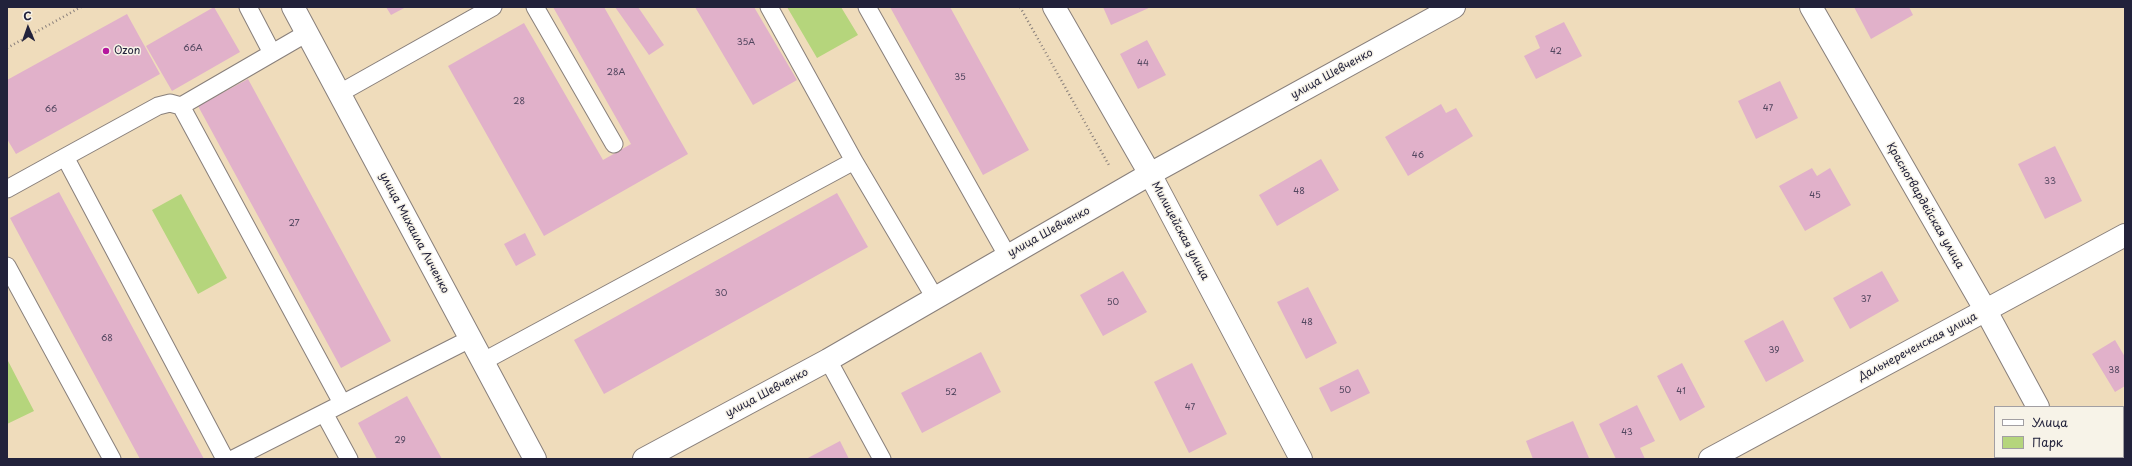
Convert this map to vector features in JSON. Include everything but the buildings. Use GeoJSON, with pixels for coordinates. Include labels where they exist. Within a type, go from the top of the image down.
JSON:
{"type":"FeatureCollection","features":[{"type":"Feature","properties":{"kind":"street","name":"улица Михаила Личенко"},"geometry":{"type":"LineString","coordinates":[[293,7],[535,459]]}},
{"type":"Feature","properties":{"kind":"street","name":"Милицейская улица"},"geometry":{"type":"LineString","coordinates":[[1054,7],[1150,174],[1301,459]]}},
{"type":"Feature","properties":{"kind":"street","name":"улица Шевченко"},"geometry":{"type":"LineString","coordinates":[[644,459],[828,360],[1007,255],[1150,174],[1454,7]]}},
{"type":"Feature","properties":{"kind":"street","name":"Красногвардейская улица"},"geometry":{"type":"LineString","coordinates":[[1811,7],[1986,311],[2037,406]]}},
{"type":"Feature","properties":{"kind":"street","name":"Дальнереченская улица"},"geometry":{"type":"LineString","coordinates":[[1710,459],[2125,235]]}},
{"type":"Feature","properties":{"kind":"lane"},"geometry":{"type":"LineString","coordinates":[[248,7],[272,53]]}},
{"type":"Feature","properties":{"kind":"lane"},"geometry":{"type":"LineString","coordinates":[[535,7],[614,144]]}},
{"type":"Feature","properties":{"kind":"lane"},"geometry":{"type":"LineString","coordinates":[[769,7],[854,161],[935,298]]}},
{"type":"Feature","properties":{"kind":"lane"},"geometry":{"type":"LineString","coordinates":[[867,7],[1007,255]]}},
{"type":"Feature","properties":{"kind":"lane"},"geometry":{"type":"LineString","coordinates":[[340,93],[483,9]]}},
{"type":"Feature","properties":{"kind":"lane"},"geometry":{"type":"LineString","coordinates":[[7,189],[158,106],[170,103],[181,106],[307,33]]}},
{"type":"Feature","properties":{"kind":"lane"},"geometry":{"type":"LineString","coordinates":[[181,106],[342,403]]}},
{"type":"Feature","properties":{"kind":"lane"},"geometry":{"type":"LineString","coordinates":[[65,157],[225,459]]}},
{"type":"Feature","properties":{"kind":"lane"},"geometry":{"type":"LineString","coordinates":[[482,362],[854,161]]}},
{"type":"Feature","properties":{"kind":"lane"},"geometry":{"type":"LineString","coordinates":[[7,266],[112,459]]}},
{"type":"Feature","properties":{"kind":"lane"},"geometry":{"type":"LineString","coordinates":[[233,459],[470,339]]}},
{"type":"Feature","properties":{"kind":"lane"},"geometry":{"type":"LineString","coordinates":[[828,360],[882,459]]}},
{"type":"Feature","properties":{"kind":"lane"},"geometry":{"type":"LineString","coordinates":[[324,413],[349,459]]}},
{"type":"Feature","properties":{"kind":"path"},"geometry":{"type":"LineString","coordinates":[[7,48],[81,7]]}},
{"type":"Feature","properties":{"kind":"path"},"geometry":{"type":"LineString","coordinates":[[1020,7],[1123,190]]}},
{"type":"Feature","properties":{"kind":"green space"},"geometry":{"type":"Polygon","coordinates":[[[787,7],[841,7],[858,35],[817,58],[787,7]]]}},
{"type":"Feature","properties":{"kind":"green space"},"geometry":{"type":"Polygon","coordinates":[[[181,194],[227,278],[198,294],[152,210],[181,194]]]}},
{"type":"Feature","properties":{"kind":"green space"},"geometry":{"type":"Polygon","coordinates":[[[7,359],[34,411],[7,424],[7,359]]]}},
{"type":"Feature","properties":{"kind":"place","name":"Ozon"},"geometry":{"type":"Point","coordinates":[106,51]}}]}
